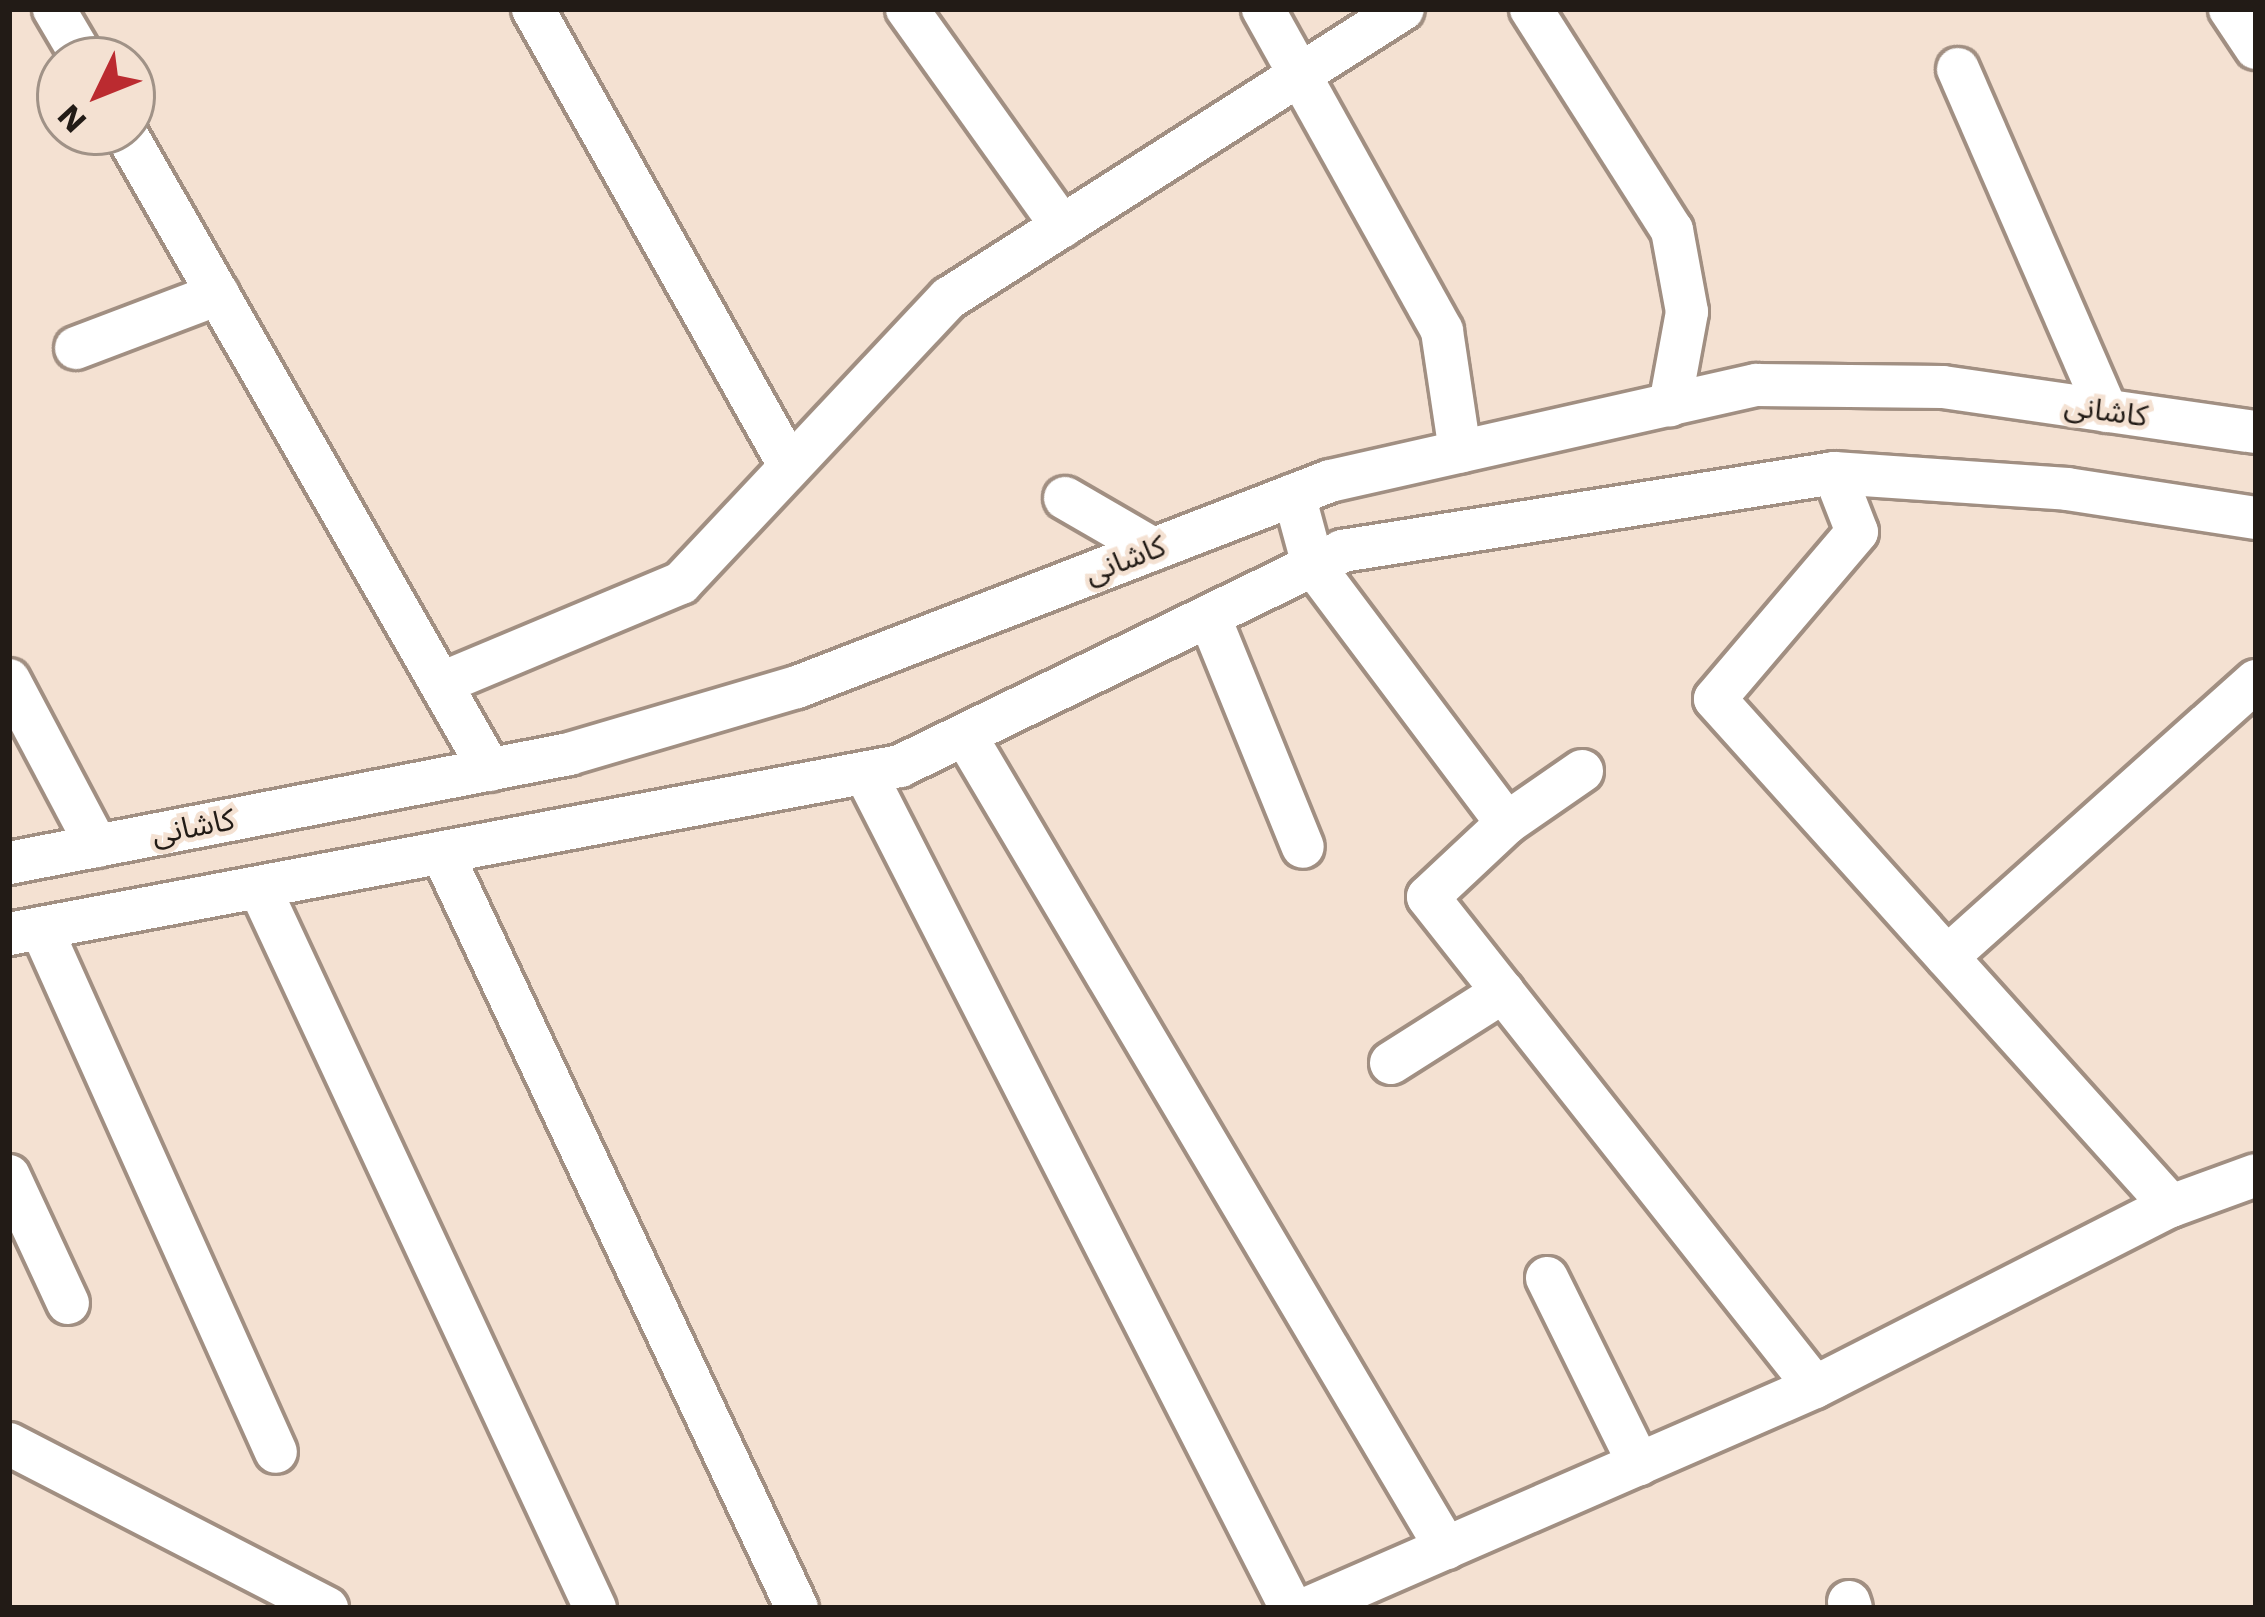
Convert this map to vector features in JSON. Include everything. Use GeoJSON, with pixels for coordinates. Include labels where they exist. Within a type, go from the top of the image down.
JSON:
{"type":"FeatureCollection","features":[{"type":"Feature","properties":{"kind":"street"},"geometry":{"type":"LineString","coordinates":[[54,9],[70,36]]}},
{"type":"Feature","properties":{"kind":"street"},"geometry":{"type":"LineString","coordinates":[[533,9],[789,465]]}},
{"type":"Feature","properties":{"kind":"street"},"geometry":{"type":"LineString","coordinates":[[908,9],[1062,226]]}},
{"type":"Feature","properties":{"kind":"street"},"geometry":{"type":"LineString","coordinates":[[1264,9],[1304,72],[1442,331],[1460,452]]}},
{"type":"Feature","properties":{"kind":"street"},"geometry":{"type":"LineString","coordinates":[[442,683],[681,583],[949,298],[1403,9]]}},
{"type":"Feature","properties":{"kind":"street"},"geometry":{"type":"LineString","coordinates":[[1531,9],[1672,230],[1687,312],[1670,404]]}},
{"type":"Feature","properties":{"kind":"street"},"geometry":{"type":"LineString","coordinates":[[2230,9],[2256,48]]}},
{"type":"Feature","properties":{"kind":"street"},"geometry":{"type":"LineString","coordinates":[[1958,69],[2108,411]]}},
{"type":"Feature","properties":{"kind":"street"},"geometry":{"type":"LineString","coordinates":[[139,156],[490,770]]}},
{"type":"Feature","properties":{"kind":"street"},"geometry":{"type":"LineString","coordinates":[[76,347],[218,294]]}},
{"type":"Feature","properties":{"kind":"street","name":"کاشانی"},"geometry":{"type":"LineString","coordinates":[[9,863],[490,770],[797,687],[1294,495],[1756,385],[1942,387],[2256,433]]}},
{"type":"Feature","properties":{"kind":"street"},"geometry":{"type":"LineString","coordinates":[[1834,473],[1857,532],[1715,699],[2170,1205]]}},
{"type":"Feature","properties":{"kind":"street"},"geometry":{"type":"LineString","coordinates":[[276,1453],[25,931],[261,891],[900,766],[1342,551],[1834,473],[2067,489],[2256,518]]}},
{"type":"Feature","properties":{"kind":"street"},"geometry":{"type":"LineString","coordinates":[[1294,495],[1313,565],[1507,823]]}},
{"type":"Feature","properties":{"kind":"street"},"geometry":{"type":"LineString","coordinates":[[1065,498],[1153,549]]}},
{"type":"Feature","properties":{"kind":"street"},"geometry":{"type":"LineString","coordinates":[[1209,616],[1303,847]]}},
{"type":"Feature","properties":{"kind":"street"},"geometry":{"type":"LineString","coordinates":[[9,680],[97,846]]}},
{"type":"Feature","properties":{"kind":"street"},"geometry":{"type":"LineString","coordinates":[[1947,957],[2256,681]]}},
{"type":"Feature","properties":{"kind":"street"},"geometry":{"type":"LineString","coordinates":[[964,735],[1446,1548]]}},
{"type":"Feature","properties":{"kind":"street"},"geometry":{"type":"LineString","coordinates":[[1582,771],[1507,823],[1428,896],[1815,1388]]}},
{"type":"Feature","properties":{"kind":"street"},"geometry":{"type":"LineString","coordinates":[[865,773],[1291,1608]]}},
{"type":"Feature","properties":{"kind":"street"},"geometry":{"type":"LineString","coordinates":[[443,855],[797,1608]]}},
{"type":"Feature","properties":{"kind":"street"},"geometry":{"type":"LineString","coordinates":[[261,891],[595,1608]]}},
{"type":"Feature","properties":{"kind":"street"},"geometry":{"type":"LineString","coordinates":[[1391,1063],[1503,992]]}},
{"type":"Feature","properties":{"kind":"street"},"geometry":{"type":"LineString","coordinates":[[1308,1608],[1380,1594],[1446,1548],[1815,1388],[2170,1205],[2256,1175]]}},
{"type":"Feature","properties":{"kind":"street"},"geometry":{"type":"LineString","coordinates":[[9,1176],[68,1303]]}},
{"type":"Feature","properties":{"kind":"street"},"geometry":{"type":"LineString","coordinates":[[1547,1278],[1639,1464]]}},
{"type":"Feature","properties":{"kind":"street"},"geometry":{"type":"LineString","coordinates":[[9,1444],[327,1608]]}}]}
